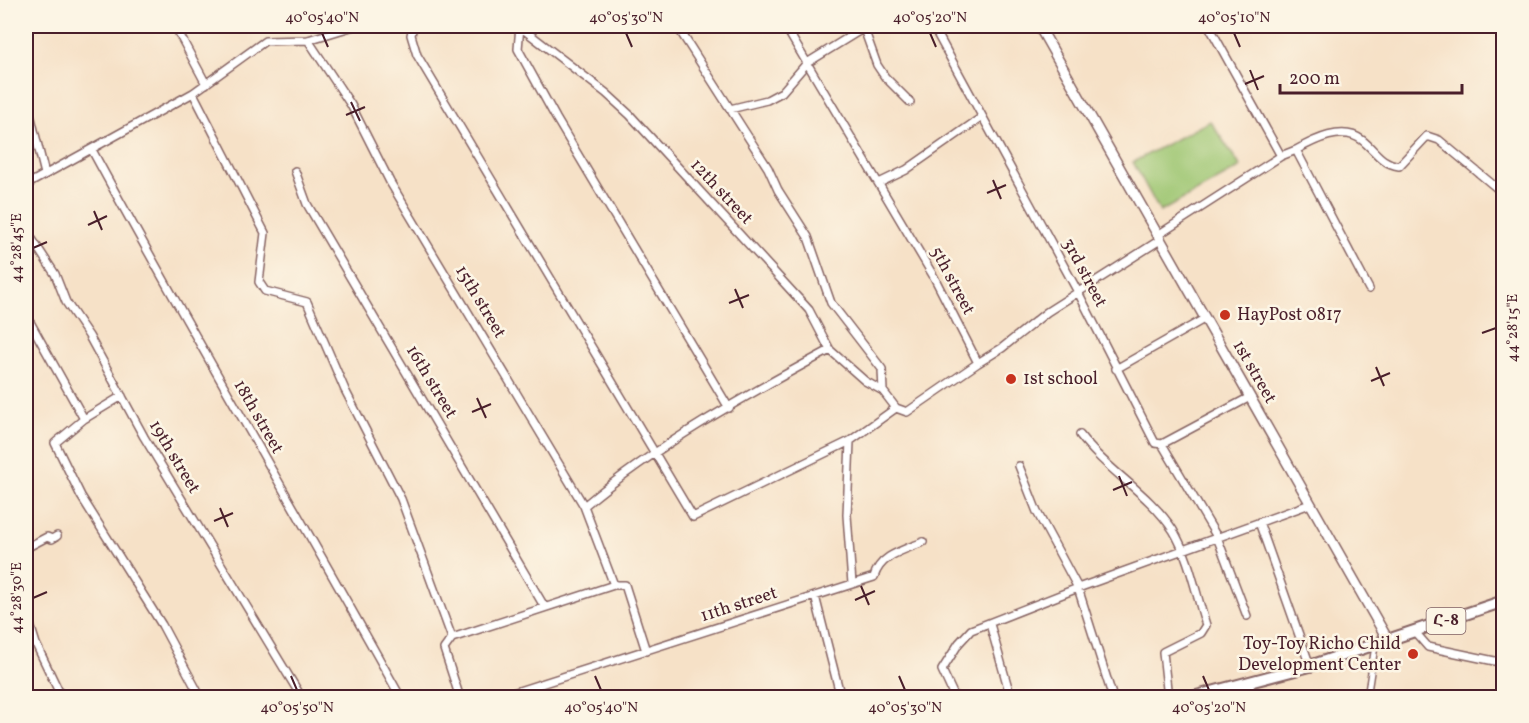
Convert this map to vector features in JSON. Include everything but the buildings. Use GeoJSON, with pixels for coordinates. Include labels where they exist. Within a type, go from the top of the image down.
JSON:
{"type":"FeatureCollection","features":[{"type":"Feature","properties":{"kind":"main road","name":"1st street"},"geometry":{"type":"LineString","coordinates":[[1039,26],[1388,640]]}},
{"type":"Feature","properties":{"kind":"main road","name":"Հ-8"},"geometry":{"type":"LineString","coordinates":[[1189,698],[1310,666],[1503,601]]}},
{"type":"Feature","properties":{"kind":"street"},"geometry":{"type":"LineString","coordinates":[[175,26],[206,84]]}},
{"type":"Feature","properties":{"kind":"street"},"geometry":{"type":"LineString","coordinates":[[26,184],[193,93],[265,41],[308,40],[354,26]]}},
{"type":"Feature","properties":{"kind":"street"},"geometry":{"type":"LineString","coordinates":[[413,26],[411,35],[417,55],[693,518],[850,441],[896,408]]}},
{"type":"Feature","properties":{"kind":"street"},"geometry":{"type":"LineString","coordinates":[[437,26],[447,26]]}},
{"type":"Feature","properties":{"kind":"street"},"geometry":{"type":"LineString","coordinates":[[520,26],[518,49],[729,408]]}},
{"type":"Feature","properties":{"kind":"street","name":"12th street"},"geometry":{"type":"LineString","coordinates":[[520,26],[606,93],[630,115],[809,310],[830,350],[865,381],[883,391]]}},
{"type":"Feature","properties":{"kind":"street"},"geometry":{"type":"LineString","coordinates":[[677,26],[808,237],[831,303],[882,369],[883,391],[896,408],[907,412],[1078,292],[1281,156],[1332,135],[1350,133],[1362,140],[1387,164],[1399,166],[1426,136],[1439,140],[1503,194]]}},
{"type":"Feature","properties":{"kind":"street","name":"5th street"},"geometry":{"type":"LineString","coordinates":[[785,26],[934,277],[978,363]]}},
{"type":"Feature","properties":{"kind":"street"},"geometry":{"type":"LineString","coordinates":[[730,109],[767,100],[782,92],[807,63],[865,26],[877,65],[910,102]]}},
{"type":"Feature","properties":{"kind":"street","name":"3rd street"},"geometry":{"type":"LineString","coordinates":[[933,26],[1078,292],[1155,443],[1162,444]]}},
{"type":"Feature","properties":{"kind":"street"},"geometry":{"type":"LineString","coordinates":[[1209,26],[1281,156]]}},
{"type":"Feature","properties":{"kind":"street","name":"15th street"},"geometry":{"type":"LineString","coordinates":[[308,40],[351,105],[390,182],[584,506],[614,585]]}},
{"type":"Feature","properties":{"kind":"street"},"geometry":{"type":"LineString","coordinates":[[193,93],[265,233],[260,282],[266,291],[307,302],[345,390],[401,499],[452,638]]}},
{"type":"Feature","properties":{"kind":"street"},"geometry":{"type":"LineString","coordinates":[[26,98],[45,174]]}},
{"type":"Feature","properties":{"kind":"street"},"geometry":{"type":"LineString","coordinates":[[879,183],[906,170],[982,117]]}},
{"type":"Feature","properties":{"kind":"street","name":"18th street"},"geometry":{"type":"LineString","coordinates":[[92,150],[218,379],[289,498],[401,698]]}},
{"type":"Feature","properties":{"kind":"street"},"geometry":{"type":"LineString","coordinates":[[1296,150],[1369,289]]}},
{"type":"Feature","properties":{"kind":"street","name":"16th street"},"geometry":{"type":"LineString","coordinates":[[295,171],[307,204],[544,606]]}},
{"type":"Feature","properties":{"kind":"street","name":"19th street"},"geometry":{"type":"LineString","coordinates":[[26,230],[55,274],[66,302],[144,437],[302,698]]}},
{"type":"Feature","properties":{"kind":"street"},"geometry":{"type":"LineString","coordinates":[[26,315],[84,419]]}},
{"type":"Feature","properties":{"kind":"street"},"geometry":{"type":"LineString","coordinates":[[1116,369],[1204,319]]}},
{"type":"Feature","properties":{"kind":"street"},"geometry":{"type":"LineString","coordinates":[[584,506],[616,479],[653,453],[830,350]]}},
{"type":"Feature","properties":{"kind":"street"},"geometry":{"type":"LineString","coordinates":[[122,396],[84,419],[54,443],[81,496],[162,625],[201,698]]}},
{"type":"Feature","properties":{"kind":"street"},"geometry":{"type":"LineString","coordinates":[[1246,616],[1217,537],[1162,444],[1250,397]]}},
{"type":"Feature","properties":{"kind":"street"},"geometry":{"type":"LineString","coordinates":[[1080,435],[1092,451],[1160,513],[1173,531],[1182,550],[1206,625],[1201,633],[1163,652],[1168,698]]}},
{"type":"Feature","properties":{"kind":"street"},"geometry":{"type":"LineString","coordinates":[[850,441],[847,515],[852,584]]}},
{"type":"Feature","properties":{"kind":"street"},"geometry":{"type":"LineString","coordinates":[[1019,466],[1037,512],[1078,588],[1113,698]]}},
{"type":"Feature","properties":{"kind":"street"},"geometry":{"type":"LineString","coordinates":[[955,698],[942,670],[959,643],[971,630],[1078,588],[1310,504]]}},
{"type":"Feature","properties":{"kind":"street"},"geometry":{"type":"LineString","coordinates":[[1259,522],[1310,666]]}},
{"type":"Feature","properties":{"kind":"street"},"geometry":{"type":"LineString","coordinates":[[26,548],[47,537],[52,539],[57,536]]}},
{"type":"Feature","properties":{"kind":"street","name":"11th street"},"geometry":{"type":"LineString","coordinates":[[497,698],[874,577],[877,566],[882,560],[923,542]]}},
{"type":"Feature","properties":{"kind":"street"},"geometry":{"type":"LineString","coordinates":[[460,698],[444,649],[452,638],[544,606],[614,585],[625,585],[645,651]]}},
{"type":"Feature","properties":{"kind":"street"},"geometry":{"type":"LineString","coordinates":[[815,596],[841,698]]}},
{"type":"Feature","properties":{"kind":"street"},"geometry":{"type":"LineString","coordinates":[[26,614],[36,644],[62,698]]}},
{"type":"Feature","properties":{"kind":"street"},"geometry":{"type":"LineString","coordinates":[[990,624],[1011,698]]}},
{"type":"Feature","properties":{"kind":"street"},"geometry":{"type":"LineString","coordinates":[[1415,632],[1428,647],[1503,663]]}},
{"type":"Feature","properties":{"kind":"street"},"geometry":{"type":"LineString","coordinates":[[1367,698],[1375,645]]}},
{"type":"Feature","properties":{"kind":"street"},"geometry":{"type":"LineString","coordinates":[[1246,683],[1259,698]]}},
{"type":"Feature","properties":{"kind":"green space"},"geometry":{"type":"Polygon","coordinates":[[[1210,121],[1241,167],[1160,212],[1133,162],[1210,121]]]}},
{"type":"Feature","properties":{"kind":"place","name":"HayPost 0817"},"geometry":{"type":"Point","coordinates":[1225,315]}},
{"type":"Feature","properties":{"kind":"place","name":"1st school"},"geometry":{"type":"Point","coordinates":[1011,379]}},
{"type":"Feature","properties":{"kind":"place","name":"Toy-Toy Richo Child Development Center"},"geometry":{"type":"Point","coordinates":[1413,654]}}]}
